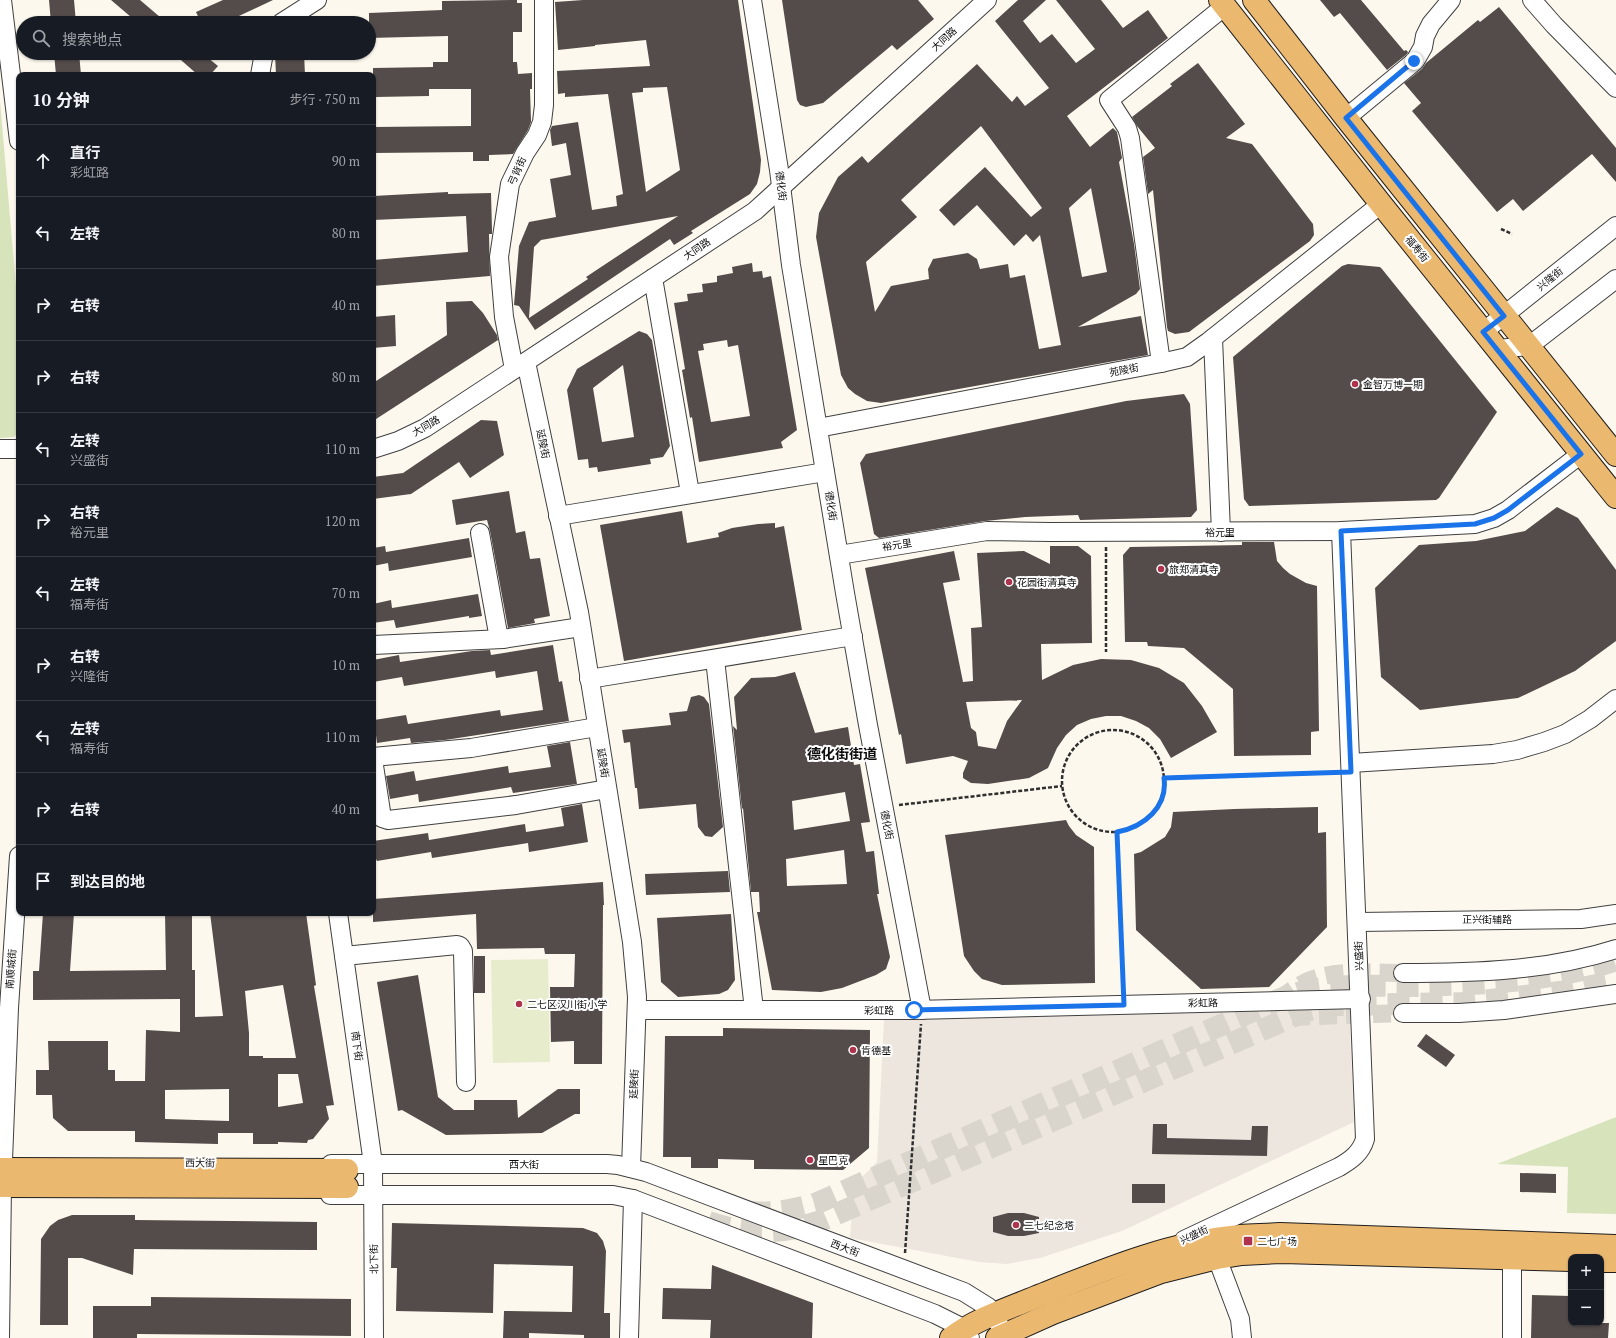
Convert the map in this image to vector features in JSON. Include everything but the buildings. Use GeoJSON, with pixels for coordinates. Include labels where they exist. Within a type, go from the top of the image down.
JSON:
{"type":"FeatureCollection","features":[{"type":"Feature","properties":{"kind":"main road"},"geometry":{"type":"LineString","coordinates":[[1254,0],[1346,118],[1616,455]]}},
{"type":"Feature","properties":{"kind":"main road","name":"福寿街"},"geometry":{"type":"LineString","coordinates":[[1223,3],[1381,204],[1616,497]]}},
{"type":"Feature","properties":{"kind":"main road"},"geometry":{"type":"LineString","coordinates":[[2,1178],[347,1179]]}},
{"type":"Feature","properties":{"kind":"main road"},"geometry":{"type":"LineString","coordinates":[[961,1335],[994,1314],[1068,1284],[1156,1253],[1203,1242],[1239,1236],[1280,1234],[1616,1246]]}},
{"type":"Feature","properties":{"kind":"main road"},"geometry":{"type":"LineString","coordinates":[[1003,1337],[1060,1310],[1161,1272],[1217,1258],[1242,1254],[1282,1252],[1568,1260]]}},
{"type":"Feature","properties":{"kind":"main road"},"geometry":{"type":"LineString","coordinates":[[1604,1261],[1616,1262]]}},
{"type":"Feature","properties":{"kind":"street"},"geometry":{"type":"LineString","coordinates":[[2,0],[4,49],[16,123]]}},
{"type":"Feature","properties":{"kind":"street"},"geometry":{"type":"LineString","coordinates":[[292,16],[317,0]]}},
{"type":"Feature","properties":{"kind":"street","name":"弓背街"},"geometry":{"type":"LineString","coordinates":[[520,366],[504,317],[499,257],[510,184],[525,153],[537,135],[542,122],[544,105],[544,0]]}},
{"type":"Feature","properties":{"kind":"street","name":"德化街"},"geometry":{"type":"LineString","coordinates":[[752,0],[781,186],[791,265],[825,472],[853,636],[922,1010]]}},
{"type":"Feature","properties":{"kind":"street","name":"大同路"},"geometry":{"type":"LineString","coordinates":[[376,448],[398,441],[425,428],[755,211],[987,0]]}},
{"type":"Feature","properties":{"kind":"street"},"geometry":{"type":"LineString","coordinates":[[1346,118],[1414,61],[1423,47],[1425,36],[1431,24],[1451,0]]}},
{"type":"Feature","properties":{"kind":"street"},"geometry":{"type":"LineString","coordinates":[[1532,0],[1554,25],[1616,88]]}},
{"type":"Feature","properties":{"kind":"street"},"geometry":{"type":"LineString","coordinates":[[1161,363],[1130,138],[1127,128],[1108,100],[1223,3]]}},
{"type":"Feature","properties":{"kind":"street"},"geometry":{"type":"LineString","coordinates":[[261,72],[263,60]]}},
{"type":"Feature","properties":{"kind":"street","name":"苑陵街"},"geometry":{"type":"LineString","coordinates":[[818,428],[1186,357],[1213,338],[1381,204]]}},
{"type":"Feature","properties":{"kind":"street","name":"兴隆街"},"geometry":{"type":"LineString","coordinates":[[1483,332],[1616,226]]}},
{"type":"Feature","properties":{"kind":"street"},"geometry":{"type":"LineString","coordinates":[[653,278],[690,493]]}},
{"type":"Feature","properties":{"kind":"street"},"geometry":{"type":"LineString","coordinates":[[1498,349],[1529,346],[1616,279]]}},
{"type":"Feature","properties":{"kind":"street"},"geometry":{"type":"LineString","coordinates":[[1213,338],[1221,532]]}},
{"type":"Feature","properties":{"kind":"street","name":"延陵街"},"geometry":{"type":"LineString","coordinates":[[520,366],[558,516],[581,627],[632,942],[637,1010],[631,1168]]}},
{"type":"Feature","properties":{"kind":"street"},"geometry":{"type":"LineString","coordinates":[[0,449],[16,449]]}},
{"type":"Feature","properties":{"kind":"street","name":"裕元里"},"geometry":{"type":"LineString","coordinates":[[839,555],[987,531],[1341,531],[1475,524],[1494,518],[1508,510],[1581,454]]}},
{"type":"Feature","properties":{"kind":"street"},"geometry":{"type":"LineString","coordinates":[[558,516],[690,493],[825,472]]}},
{"type":"Feature","properties":{"kind":"street","name":"兴盛街"},"geometry":{"type":"LineString","coordinates":[[1156,1253],[1339,1167],[1352,1160],[1358,1154],[1364,1143],[1365,1128],[1361,999],[1341,531]]}},
{"type":"Feature","properties":{"kind":"street"},"geometry":{"type":"LineString","coordinates":[[480,533],[499,639]]}},
{"type":"Feature","properties":{"kind":"street"},"geometry":{"type":"LineString","coordinates":[[376,645],[499,639],[581,627]]}},
{"type":"Feature","properties":{"kind":"street"},"geometry":{"type":"LineString","coordinates":[[590,679],[853,636]]}},
{"type":"Feature","properties":{"kind":"street"},"geometry":{"type":"LineString","coordinates":[[715,659],[754,1010]]}},
{"type":"Feature","properties":{"kind":"street"},"geometry":{"type":"LineString","coordinates":[[1351,767],[1493,754],[1516,750],[1566,734],[1590,719],[1616,699]]}},
{"type":"Feature","properties":{"kind":"street"},"geometry":{"type":"LineString","coordinates":[[376,758],[471,748],[597,727]]}},
{"type":"Feature","properties":{"kind":"street"},"geometry":{"type":"LineString","coordinates":[[376,778],[382,818],[388,820],[516,805],[607,789]]}},
{"type":"Feature","properties":{"kind":"street","name":"南顺城街"},"geometry":{"type":"LineString","coordinates":[[0,1338],[4,1008],[16,886]]}},
{"type":"Feature","properties":{"kind":"street","name":"正兴街辅路"},"geometry":{"type":"LineString","coordinates":[[1358,922],[1580,919],[1616,914]]}},
{"type":"Feature","properties":{"kind":"street","name":"南下街"},"geometry":{"type":"LineString","coordinates":[[338,916],[373,1180]]}},
{"type":"Feature","properties":{"kind":"street"},"geometry":{"type":"LineString","coordinates":[[344,956],[457,945],[460,946],[463,951],[466,1082]]}},
{"type":"Feature","properties":{"kind":"street"},"geometry":{"type":"LineString","coordinates":[[1403,973],[1457,973],[1511,969],[1583,958],[1616,949]]}},
{"type":"Feature","properties":{"kind":"street"},"geometry":{"type":"LineString","coordinates":[[1404,1013],[1459,1013],[1504,1010],[1614,995]]}},
{"type":"Feature","properties":{"kind":"street","name":"彩虹路"},"geometry":{"type":"LineString","coordinates":[[637,1010],[922,1010],[1361,999]]}},
{"type":"Feature","properties":{"kind":"street","name":"西大街"},"geometry":{"type":"LineString","coordinates":[[2,1178],[33,1161],[612,1195],[633,1199],[935,1314],[961,1335]]}},
{"type":"Feature","properties":{"kind":"street","name":"西大街"},"geometry":{"type":"LineString","coordinates":[[2,1178],[34,1194],[373,1180],[607,1164],[646,1172],[964,1292],[988,1307],[994,1314],[1003,1337]]}},
{"type":"Feature","properties":{"kind":"street","name":"北下街"},"geometry":{"type":"LineString","coordinates":[[373,1180],[374,1338]]}},
{"type":"Feature","properties":{"kind":"street"},"geometry":{"type":"LineString","coordinates":[[629,1338],[633,1199]]}},
{"type":"Feature","properties":{"kind":"street"},"geometry":{"type":"LineString","coordinates":[[1217,1258],[1240,1319],[1242,1338]]}},
{"type":"Feature","properties":{"kind":"street"},"geometry":{"type":"LineString","coordinates":[[1512,1259],[1512,1338]]}},
{"type":"Feature","properties":{"kind":"path"},"geometry":{"type":"LineString","coordinates":[[1501,229],[1512,234]]}},
{"type":"Feature","properties":{"kind":"path"},"geometry":{"type":"LineString","coordinates":[[1106,532],[1106,652]]}},
{"type":"Feature","properties":{"kind":"path"},"geometry":{"type":"LineString","coordinates":[[1107,730],[1129,732],[1139,736],[1147,743],[1160,760],[1164,778],[1164,792],[1154,812],[1138,826],[1117,832],[1096,830],[1078,819],[1066,802],[1062,786],[1062,770],[1071,751],[1087,736],[1107,730]]}},
{"type":"Feature","properties":{"kind":"path"},"geometry":{"type":"LineString","coordinates":[[1164,778],[1351,767]]}},
{"type":"Feature","properties":{"kind":"path"},"geometry":{"type":"LineString","coordinates":[[884,807],[1062,786]]}},
{"type":"Feature","properties":{"kind":"path"},"geometry":{"type":"LineString","coordinates":[[1117,832],[1124,1005]]}},
{"type":"Feature","properties":{"kind":"path"},"geometry":{"type":"LineString","coordinates":[[904,1270],[922,1010]]}},
{"type":"Feature","properties":{"kind":"green space"},"geometry":{"type":"Polygon","coordinates":[[[0,101],[16,286],[16,435],[14,437],[0,438],[0,101]]]}},
{"type":"Feature","properties":{"kind":"green space"},"geometry":{"type":"Polygon","coordinates":[[[548,959],[550,1062],[493,1063],[491,960],[548,959]]]}},
{"type":"Feature","properties":{"kind":"green space"},"geometry":{"type":"Polygon","coordinates":[[[1616,1117],[1616,1214],[1567,1213],[1568,1167],[1497,1164],[1616,1117]]]}},
{"type":"Feature","properties":{"kind":"shaded area"},"geometry":{"type":"Polygon","coordinates":[[[1349,1009],[1354,1122],[1122,1231],[1040,1258],[1007,1264],[979,1262],[850,1238],[854,1185],[877,1162],[884,1019],[1349,1009]]]}},
{"type":"Feature","properties":{"kind":"tunnel"},"geometry":{"type":"LineString","coordinates":[[749,1212],[783,1211],[815,1204],[1278,1000],[1298,993],[1337,987],[1492,983],[1568,973],[1616,960]]}},
{"type":"Feature","properties":{"kind":"tunnel"},"geometry":{"type":"LineString","coordinates":[[1278,1000],[1304,983],[1327,976],[1366,972],[1403,973]]}},
{"type":"Feature","properties":{"kind":"tunnel"},"geometry":{"type":"LineString","coordinates":[[708,1222],[750,1231],[777,1231],[818,1222],[1306,1011],[1325,1006],[1339,1005],[1463,1003],[1568,991],[1616,981]]}},
{"type":"Feature","properties":{"kind":"tunnel"},"geometry":{"type":"LineString","coordinates":[[1292,1017],[1403,1013]]}},
{"type":"Feature","properties":{"kind":"place","name":"金智万博一期"},"geometry":{"type":"Point","coordinates":[1355,384]}},
{"type":"Feature","properties":{"kind":"place","name":"旅郑清真寺"},"geometry":{"type":"Point","coordinates":[1161,569]}},
{"type":"Feature","properties":{"kind":"place","name":"花园街清真寺"},"geometry":{"type":"Point","coordinates":[1009,582]}},
{"type":"Feature","properties":{"kind":"place","name":"二七区汉川街小学"},"geometry":{"type":"Point","coordinates":[519,1004]}},
{"type":"Feature","properties":{"kind":"place","name":"肯德基"},"geometry":{"type":"Point","coordinates":[853,1050]}},
{"type":"Feature","properties":{"kind":"place","name":"星巴克"},"geometry":{"type":"Point","coordinates":[810,1160]}},
{"type":"Feature","properties":{"kind":"place","name":"二七纪念塔"},"geometry":{"type":"Point","coordinates":[1016,1225]}},
{"type":"Feature","properties":{"kind":"place","name":"二七广场"},"geometry":{"type":"Point","coordinates":[1248,1241]}},
{"type":"Feature","properties":{"kind":"district","name":"德化街街道"},"geometry":{"type":"Point","coordinates":[842,753]}},
{"type":"Feature","properties":{"kind":"route"},"geometry":{"type":"LineString","coordinates":[[914,1010],[1124,1005],[1117,832],[1138,826],[1147,820],[1154,812],[1164,792],[1164,778],[1351,772],[1341,531],[1475,524],[1494,518],[1508,510],[1581,454],[1483,332],[1504,316],[1346,118],[1414,61]]}}]}
